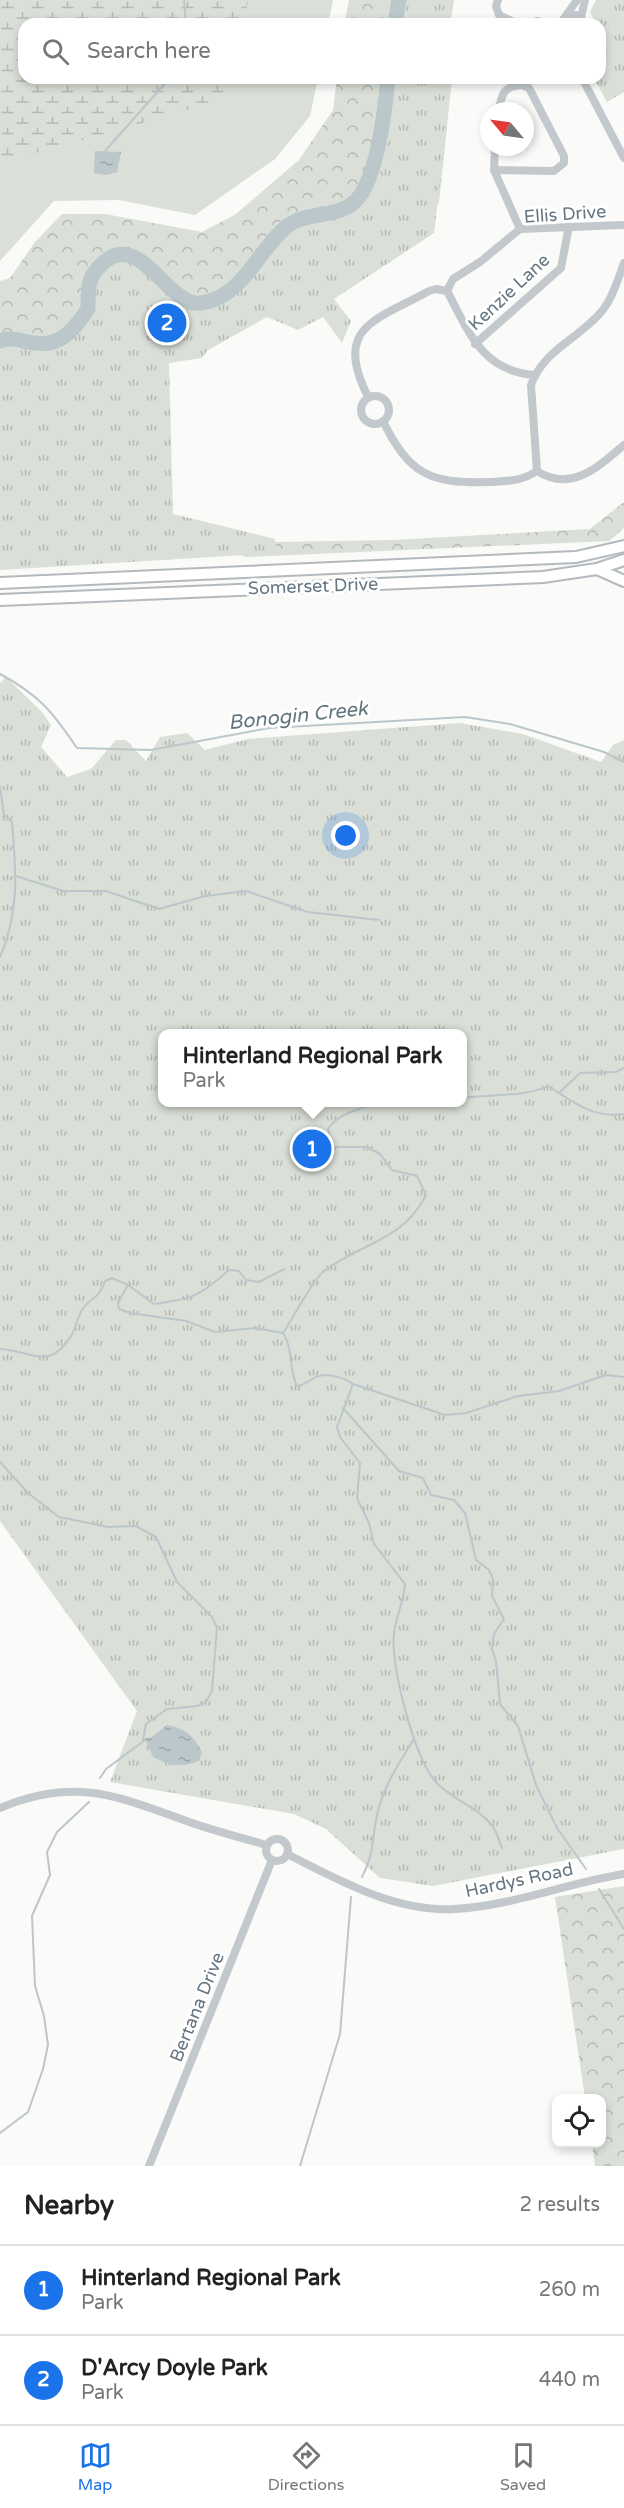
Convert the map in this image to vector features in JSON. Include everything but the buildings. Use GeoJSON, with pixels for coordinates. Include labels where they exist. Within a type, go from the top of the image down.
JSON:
{"type":"FeatureCollection","features":[{"type":"Feature","properties":{"kind":"main road","name":"Somerset Drive"},"geometry":{"type":"LineString","coordinates":[[0,582],[576,557],[624,546]]}},
{"type":"Feature","properties":{"kind":"main road","name":"Somerset Drive"},"geometry":{"type":"LineString","coordinates":[[0,600],[543,577],[597,569],[624,560]]}},
{"type":"Feature","properties":{"kind":"main road"},"geometry":{"type":"LineString","coordinates":[[597,569],[624,581]]}},
{"type":"Feature","properties":{"kind":"main road"},"geometry":{"type":"LineString","coordinates":[[252,572],[253,588]]}},
{"type":"Feature","properties":{"kind":"street"},"geometry":{"type":"LineString","coordinates":[[498,0],[496,6],[499,15],[505,18]]}},
{"type":"Feature","properties":{"kind":"street"},"geometry":{"type":"LineString","coordinates":[[565,18],[578,0]]}},
{"type":"Feature","properties":{"kind":"street"},"geometry":{"type":"LineString","coordinates":[[576,18],[581,17],[585,0]]}},
{"type":"Feature","properties":{"kind":"street"},"geometry":{"type":"LineString","coordinates":[[500,102],[501,95],[509,84]]}},
{"type":"Feature","properties":{"kind":"street"},"geometry":{"type":"LineString","coordinates":[[494,170],[554,171],[564,163],[564,156],[529,88],[518,84]]}},
{"type":"Feature","properties":{"kind":"street"},"geometry":{"type":"LineString","coordinates":[[585,84],[624,159]]}},
{"type":"Feature","properties":{"kind":"street"},"geometry":{"type":"LineString","coordinates":[[495,156],[494,170],[520,229]]}},
{"type":"Feature","properties":{"kind":"street"},"geometry":{"type":"LineString","coordinates":[[624,221],[624,230]]}},
{"type":"Feature","properties":{"kind":"street","name":"Ellis Drive"},"geometry":{"type":"LineString","coordinates":[[447,291],[453,279],[480,262],[520,229],[623,225]]}},
{"type":"Feature","properties":{"kind":"street","name":"Kenzie Lane"},"geometry":{"type":"LineString","coordinates":[[475,344],[561,268],[569,226]]}},
{"type":"Feature","properties":{"kind":"street"},"geometry":{"type":"LineString","coordinates":[[537,471],[531,385],[534,375],[542,362],[602,311],[624,263]]}},
{"type":"Feature","properties":{"kind":"street"},"geometry":{"type":"LineString","coordinates":[[368,397],[354,364],[356,345],[361,333],[370,324],[436,289],[447,291],[475,344],[490,359],[518,374],[534,375]]}},
{"type":"Feature","properties":{"kind":"street"},"geometry":{"type":"LineString","coordinates":[[378,396],[386,401],[389,410],[383,421],[373,424],[362,416],[361,408],[368,397],[378,396]]}},
{"type":"Feature","properties":{"kind":"street"},"geometry":{"type":"LineString","coordinates":[[383,421],[406,460],[443,481],[522,480],[537,471]]}},
{"type":"Feature","properties":{"kind":"street"},"geometry":{"type":"LineString","coordinates":[[537,471],[549,479],[580,477],[594,471],[624,445]]}},
{"type":"Feature","properties":{"kind":"street"},"geometry":{"type":"LineString","coordinates":[[0,1808],[50,1792],[87,1791],[135,1801],[196,1824],[266,1845]]}},
{"type":"Feature","properties":{"kind":"street"},"geometry":{"type":"LineString","coordinates":[[272,1839],[280,1839],[287,1845],[287,1854],[279,1861],[272,1860],[266,1854],[266,1845],[272,1839]]}},
{"type":"Feature","properties":{"kind":"street","name":"Hardys Road"},"geometry":{"type":"LineString","coordinates":[[287,1854],[350,1885],[405,1904],[430,1908],[483,1905],[624,1874]]}},
{"type":"Feature","properties":{"kind":"street","name":"Bertana Drive"},"geometry":{"type":"LineString","coordinates":[[149,2166],[272,1860]]}},
{"type":"Feature","properties":{"kind":"green space"},"geometry":{"type":"Polygon","coordinates":[[[0,0],[333,0],[329,18],[18,18],[18,84],[317,84],[310,116],[275,159],[195,215],[119,200],[54,201],[0,261],[0,0]]]}},
{"type":"Feature","properties":{"kind":"green space"},"geometry":{"type":"Polygon","coordinates":[[[0,0],[248,0],[245,18],[18,18],[18,84],[228,84],[224,100],[0,163],[0,0]]]}},
{"type":"Feature","properties":{"kind":"green space"},"geometry":{"type":"Polygon","coordinates":[[[349,0],[454,0],[451,18],[345,18],[349,0]]]}},
{"type":"Feature","properties":{"kind":"green space"},"geometry":{"type":"Polygon","coordinates":[[[399,0],[454,0],[451,18],[396,18],[399,0]]]}},
{"type":"Feature","properties":{"kind":"green space"},"geometry":{"type":"Polygon","coordinates":[[[596,0],[624,0],[624,92],[607,102],[597,84],[606,84],[606,18],[593,18],[590,12],[596,0]]]}},
{"type":"Feature","properties":{"kind":"green space"},"geometry":{"type":"Polygon","coordinates":[[[336,84],[451,84],[439,203],[318,284],[167,361],[172,516],[275,542],[393,540],[590,529],[624,502],[624,528],[609,541],[246,557],[162,530],[0,402],[0,281],[10,278],[35,242],[62,214],[105,214],[202,232],[236,214],[299,160],[333,110],[336,84]]]}},
{"type":"Feature","properties":{"kind":"green space"},"geometry":{"type":"Polygon","coordinates":[[[387,84],[451,84],[434,233],[334,299],[351,321],[342,343],[323,317],[298,330],[267,317],[208,350],[202,358],[169,363],[173,514],[275,539],[276,553],[0,570],[0,341],[16,339],[49,344],[65,338],[88,310],[88,287],[94,271],[102,263],[117,256],[130,255],[141,260],[178,295],[188,301],[200,303],[227,294],[286,227],[295,221],[337,211],[355,201],[368,181],[383,121],[387,84]]]}},
{"type":"Feature","properties":{"kind":"green space"},"geometry":{"type":"Polygon","coordinates":[[[6,677],[42,712],[51,725],[41,747],[67,777],[91,769],[116,740],[126,740],[146,761],[160,737],[187,733],[205,750],[248,739],[460,723],[523,734],[601,762],[613,745],[624,740],[624,1849],[433,1886],[380,1878],[326,1829],[294,1814],[110,1782],[137,1711],[0,1521],[0,683],[6,677]]]}},
{"type":"Feature","properties":{"kind":"green space"},"geometry":{"type":"Polygon","coordinates":[[[624,1886],[624,2166],[595,2166],[593,2148],[606,2148],[606,2094],[584,2094],[555,1897],[624,1886]]]}},
{"type":"Feature","properties":{"kind":"water"},"geometry":{"type":"Polygon","coordinates":[[[95,151],[121,152],[117,172],[106,175],[94,173],[95,151]]]}},
{"type":"Feature","properties":{"kind":"water"},"geometry":{"type":"Polygon","coordinates":[[[167,1725],[184,1731],[192,1737],[202,1752],[199,1761],[176,1765],[153,1757],[145,1738],[152,1737],[167,1725]]]}},
{"type":"Feature","properties":{"kind":"waterway"},"geometry":{"type":"LineString","coordinates":[[184,0],[186,18]]}},
{"type":"Feature","properties":{"kind":"waterway"},"geometry":{"type":"LineString","coordinates":[[396,18],[399,0]]}},
{"type":"Feature","properties":{"kind":"waterway"},"geometry":{"type":"LineString","coordinates":[[105,151],[165,84]]}},
{"type":"Feature","properties":{"kind":"waterway"},"geometry":{"type":"LineString","coordinates":[[0,341],[10,339],[39,344],[48,343],[70,332],[88,309],[88,290],[93,274],[102,264],[116,255],[129,255],[141,261],[177,294],[189,301],[202,303],[228,292],[239,283],[275,238],[293,222],[343,209],[359,197],[366,186],[376,157],[387,84]]}},
{"type":"Feature","properties":{"kind":"waterway","name":"Bonogin Creek"},"geometry":{"type":"LineString","coordinates":[[0,674],[25,689],[44,705],[77,748],[151,750],[269,728],[465,717],[510,724],[604,752],[624,762]]}},
{"type":"Feature","properties":{"kind":"waterway"},"geometry":{"type":"LineString","coordinates":[[0,787],[4,815],[12,822],[15,874],[14,907],[0,957]]}},
{"type":"Feature","properties":{"kind":"waterway"},"geometry":{"type":"LineString","coordinates":[[16,876],[63,891],[106,891],[159,909],[205,896],[246,891],[308,912],[379,920]]}},
{"type":"Feature","properties":{"kind":"waterway"},"geometry":{"type":"LineString","coordinates":[[559,1093],[580,1073],[616,1072],[624,1068]]}},
{"type":"Feature","properties":{"kind":"waterway"},"geometry":{"type":"LineString","coordinates":[[467,1098],[530,1092],[548,1086],[583,1108],[602,1114],[624,1114]]}},
{"type":"Feature","properties":{"kind":"waterway"},"geometry":{"type":"LineString","coordinates":[[283,1333],[319,1275],[393,1232],[417,1210],[426,1195],[417,1176],[392,1170],[380,1154],[367,1147],[333,1147],[328,1129],[339,1118],[364,1107]]}},
{"type":"Feature","properties":{"kind":"waterway"},"geometry":{"type":"LineString","coordinates":[[0,1349],[38,1356],[55,1353],[71,1336],[85,1306],[100,1292],[105,1281],[112,1278],[128,1285],[154,1304],[195,1295],[229,1270],[239,1271],[246,1280],[259,1282],[284,1269]]}},
{"type":"Feature","properties":{"kind":"waterway"},"geometry":{"type":"LineString","coordinates":[[128,1285],[118,1303],[119,1309],[130,1313],[186,1321],[215,1332],[255,1328],[283,1333],[289,1346],[297,1386],[319,1376],[332,1376],[445,1415],[466,1413],[518,1396],[559,1391],[606,1375],[624,1377]]}},
{"type":"Feature","properties":{"kind":"waterway"},"geometry":{"type":"LineString","coordinates":[[353,1384],[337,1427],[340,1437],[360,1463],[357,1498],[369,1523],[374,1544],[405,1584],[395,1626],[394,1648],[400,1687],[412,1732],[419,1752],[435,1781],[448,1793],[487,1820],[496,1831],[502,1848]]}},
{"type":"Feature","properties":{"kind":"waterway"},"geometry":{"type":"LineString","coordinates":[[343,1408],[399,1471],[423,1478],[431,1495],[454,1500],[465,1513],[476,1560],[489,1570],[493,1579],[492,1596],[504,1619],[494,1634],[492,1649],[496,1661],[500,1704],[518,1726],[536,1785],[557,1828],[586,1869]]}},
{"type":"Feature","properties":{"kind":"waterway"},"geometry":{"type":"LineString","coordinates":[[0,1462],[28,1493],[59,1517],[108,1527],[136,1526],[156,1537],[177,1582],[212,1617],[217,1628],[212,1691],[206,1702],[197,1706],[167,1709],[146,1724],[143,1740]]}},
{"type":"Feature","properties":{"kind":"waterway"},"geometry":{"type":"LineString","coordinates":[[362,1877],[371,1854],[377,1815],[383,1795],[414,1739]]}},
{"type":"Feature","properties":{"kind":"waterway"},"geometry":{"type":"LineString","coordinates":[[100,1778],[106,1769],[145,1740]]}},
{"type":"Feature","properties":{"kind":"waterway"},"geometry":{"type":"LineString","coordinates":[[0,2133],[28,2112],[43,2069],[48,2045],[44,2016],[35,1986],[32,1916],[50,1875],[47,1852],[57,1832],[89,1802]]}},
{"type":"Feature","properties":{"kind":"waterway"},"geometry":{"type":"LineString","coordinates":[[599,1889],[624,1929]]}},
{"type":"Feature","properties":{"kind":"waterway"},"geometry":{"type":"LineString","coordinates":[[300,2166],[340,2034],[351,1897]]}},
{"type":"Feature","properties":{"kind":"place","name":"D'Arcy Doyle Park"},"geometry":{"type":"Point","coordinates":[167,323]}},
{"type":"Feature","properties":{"kind":"place","name":"Hinterland Regional Park"},"geometry":{"type":"Point","coordinates":[312,1149]}}]}
